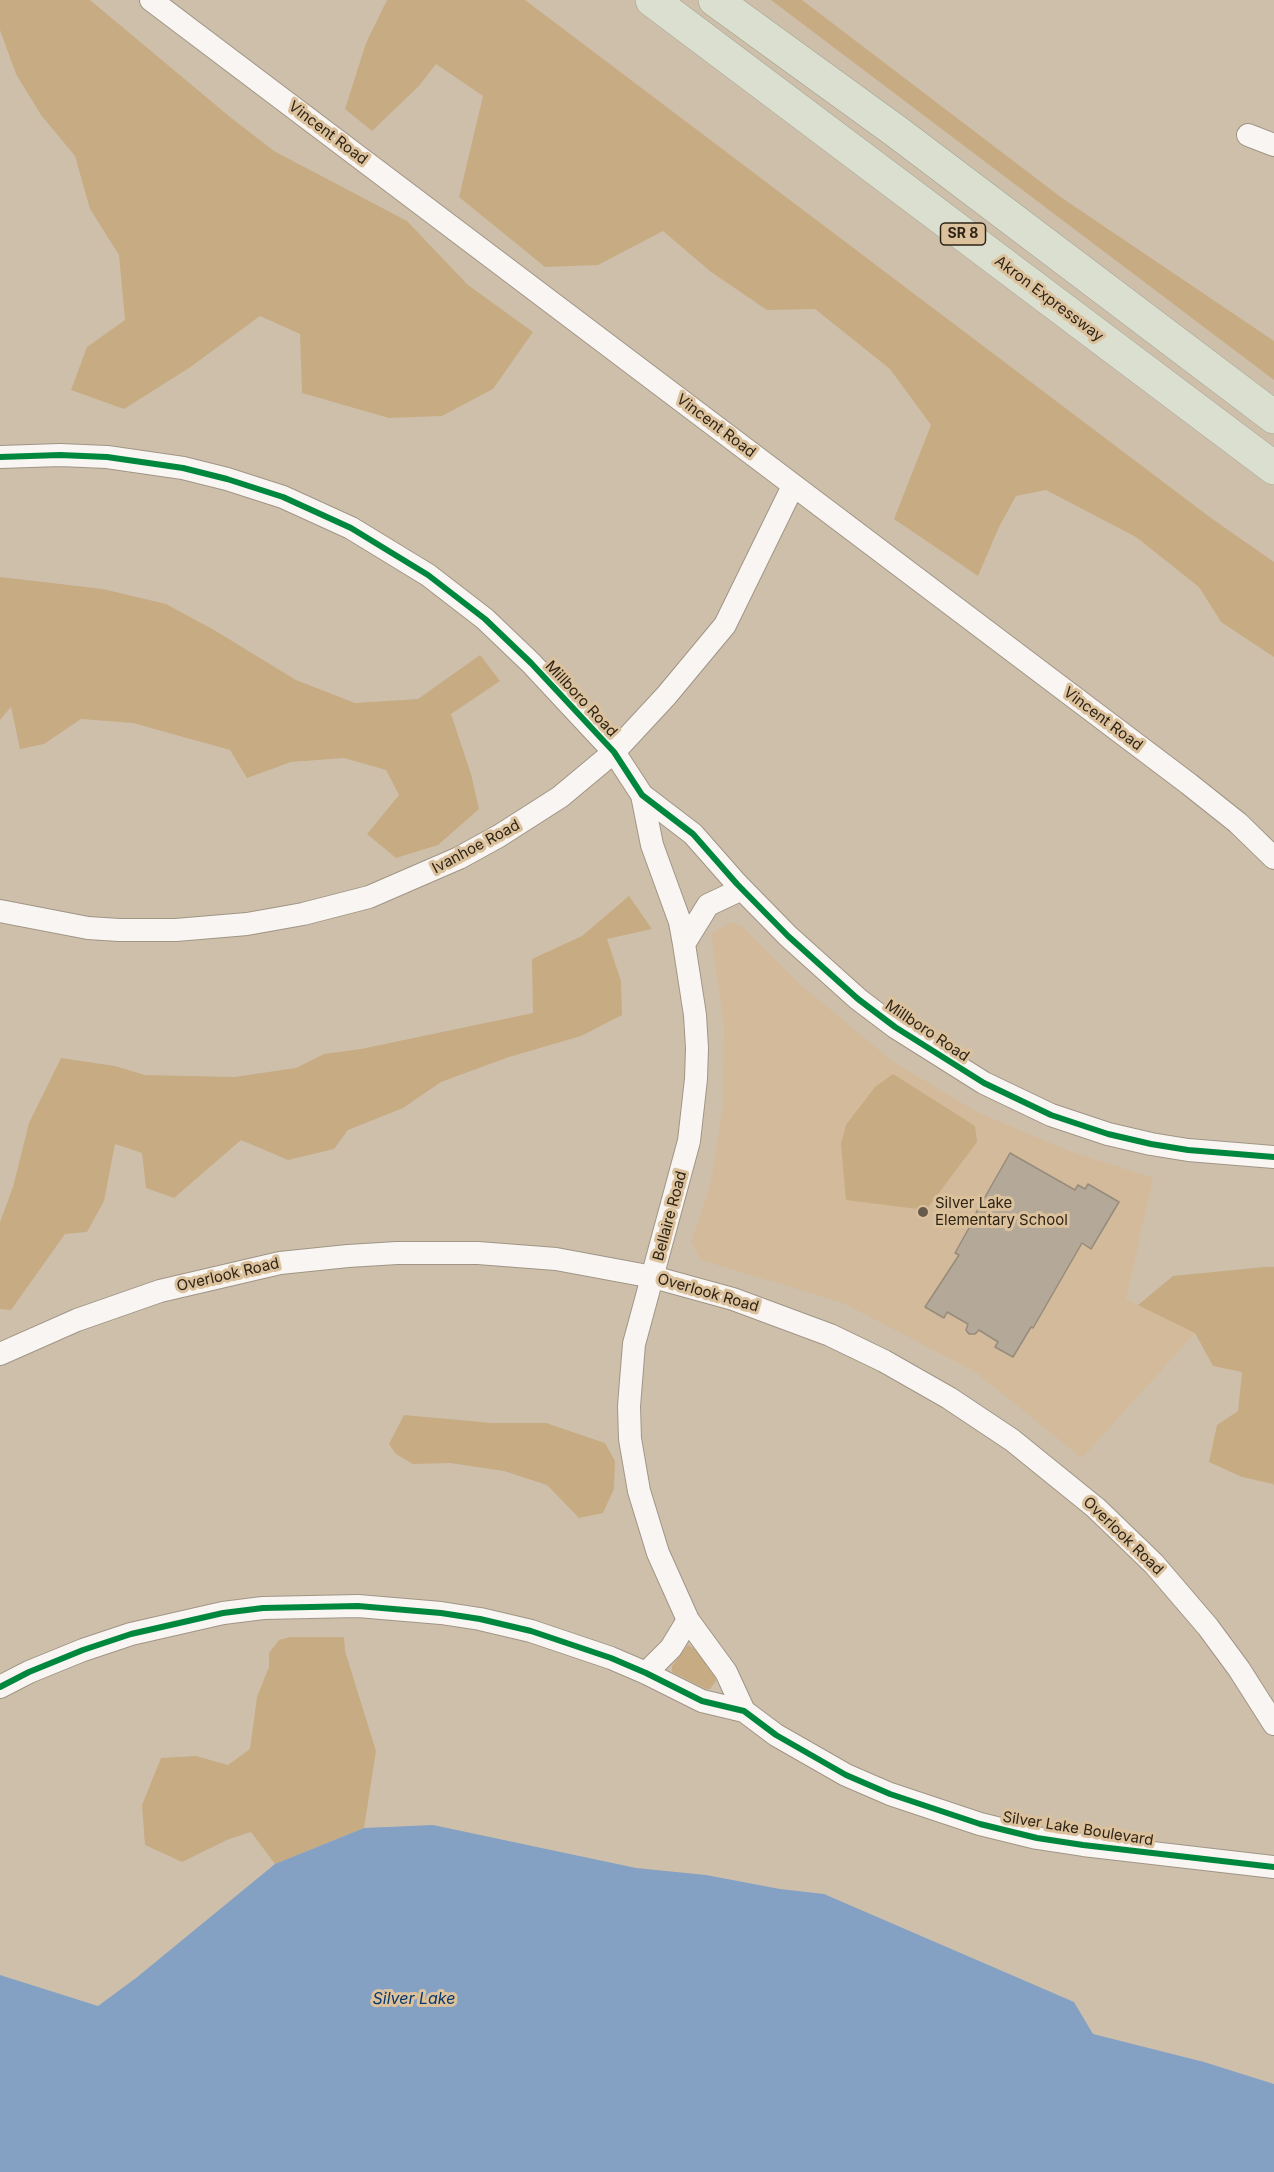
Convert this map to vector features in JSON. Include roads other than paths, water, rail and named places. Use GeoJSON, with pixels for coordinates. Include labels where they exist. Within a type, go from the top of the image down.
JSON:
{"type":"FeatureCollection","features":[{"type":"Feature","properties":{"kind":"highway","name":"Akron Expressway"},"geometry":{"type":"LineString","coordinates":[[652,0],[1274,468]]}},
{"type":"Feature","properties":{"kind":"highway","name":"SR 8"},"geometry":{"type":"LineString","coordinates":[[716,0],[897,132],[1274,417]]}},
{"type":"Feature","properties":{"kind":"street","name":"Vincent Road"},"geometry":{"type":"LineString","coordinates":[[151,0],[1190,784],[1238,823],[1274,858]]}},
{"type":"Feature","properties":{"kind":"street"},"geometry":{"type":"LineString","coordinates":[[1248,135],[1274,146]]}},
{"type":"Feature","properties":{"kind":"street","name":"Millboro Road"},"geometry":{"type":"LineString","coordinates":[[0,457],[60,455],[107,457],[183,468],[283,497],[351,528],[428,575],[485,619],[531,663],[614,752],[642,795],[693,834],[742,889],[814,960],[858,999],[895,1027],[984,1083],[1051,1114],[1108,1134],[1188,1150],[1274,1157]]}},
{"type":"Feature","properties":{"kind":"street","name":"Ivanhoe Road"},"geometry":{"type":"LineString","coordinates":[[0,912],[87,928],[119,930],[176,930],[247,924],[341,905],[401,885],[459,858],[499,836],[560,797],[614,752],[666,696],[725,625],[793,486]]}},
{"type":"Feature","properties":{"kind":"street","name":"Bellaire Road"},"geometry":{"type":"LineString","coordinates":[[642,795],[652,845],[680,922],[695,1015],[697,1048],[696,1079],[686,1156],[634,1344],[630,1439],[639,1491],[658,1553],[688,1620],[726,1672],[744,1711]]}},
{"type":"Feature","properties":{"kind":"street"},"geometry":{"type":"LineString","coordinates":[[684,944],[708,905],[742,889]]}},
{"type":"Feature","properties":{"kind":"street","name":"Overlook Road"},"geometry":{"type":"LineString","coordinates":[[0,1354],[77,1320],[160,1291],[280,1263],[398,1253],[478,1253],[556,1259],[653,1277],[733,1299],[830,1335],[884,1361],[949,1398],[1012,1440],[1096,1508],[1154,1564],[1208,1627],[1239,1669],[1274,1724]]}},
{"type":"Feature","properties":{"kind":"street","name":"Silver Lake Boulevard"},"geometry":{"type":"LineString","coordinates":[[0,1687],[82,1650],[131,1634],[223,1613],[305,1606],[369,1606],[441,1613],[480,1619],[569,1643],[646,1673],[702,1701],[744,1711],[776,1735],[846,1774],[890,1794],[980,1824],[1037,1838],[1083,1845],[1274,1867]]}},
{"type":"Feature","properties":{"kind":"street"},"geometry":{"type":"LineString","coordinates":[[646,1673],[671,1648],[688,1620]]}},
{"type":"Feature","properties":{"kind":"water","name":"Silver Lake"},"geometry":{"type":"Polygon","coordinates":[[[433,1825],[636,1868],[706,1875],[780,1889],[824,1894],[1074,2002],[1093,2034],[1204,2062],[1274,2084],[1274,2172],[0,2172],[0,1975],[98,2006],[136,1978],[275,1864],[364,1828],[433,1825]]]}},
{"type":"Feature","properties":{"kind":"place","name":"Silver Lake Elementary School"},"geometry":{"type":"Point","coordinates":[923,1212]}}]}
